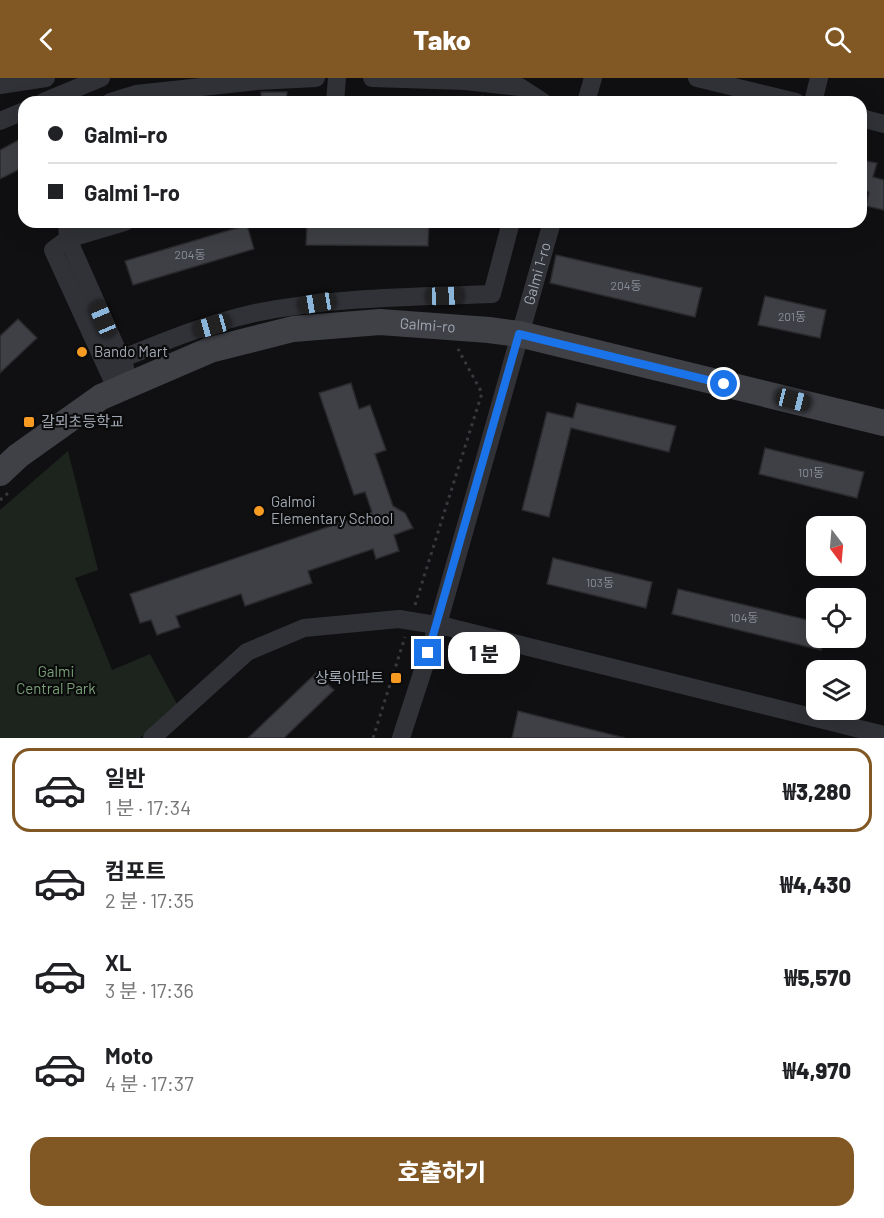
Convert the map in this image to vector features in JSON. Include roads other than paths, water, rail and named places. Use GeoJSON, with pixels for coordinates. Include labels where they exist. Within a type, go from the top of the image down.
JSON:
{"type":"FeatureCollection","features":[{"type":"Feature","properties":{"kind":"street"},"geometry":{"type":"LineString","coordinates":[[0,85],[46,78]]}},
{"type":"Feature","properties":{"kind":"street"},"geometry":{"type":"LineString","coordinates":[[57,96],[100,78]]}},
{"type":"Feature","properties":{"kind":"street"},"geometry":{"type":"LineString","coordinates":[[130,96],[257,81],[316,78]]}},
{"type":"Feature","properties":{"kind":"street"},"geometry":{"type":"LineString","coordinates":[[336,96],[337,78]]}},
{"type":"Feature","properties":{"kind":"street"},"geometry":{"type":"LineString","coordinates":[[372,78],[465,81],[520,87],[534,96]]}},
{"type":"Feature","properties":{"kind":"street"},"geometry":{"type":"LineString","coordinates":[[588,96],[593,78]]}},
{"type":"Feature","properties":{"kind":"street"},"geometry":{"type":"LineString","coordinates":[[814,96],[819,78]]}},
{"type":"Feature","properties":{"kind":"street"},"geometry":{"type":"LineString","coordinates":[[705,79],[772,96]]}},
{"type":"Feature","properties":{"kind":"street"},"geometry":{"type":"LineString","coordinates":[[0,121],[18,114]]}},
{"type":"Feature","properties":{"kind":"street"},"geometry":{"type":"LineString","coordinates":[[867,120],[884,124]]}},
{"type":"Feature","properties":{"kind":"street"},"geometry":{"type":"LineString","coordinates":[[120,358],[190,332],[255,314],[317,303],[374,298],[492,294],[509,228]]}},
{"type":"Feature","properties":{"kind":"street","name":"Galmi 1-ro"},"geometry":{"type":"LineString","coordinates":[[401,738],[438,624],[550,228]]}},
{"type":"Feature","properties":{"kind":"street"},"geometry":{"type":"LineString","coordinates":[[68,230],[120,358],[124,387]]}},
{"type":"Feature","properties":{"kind":"street"},"geometry":{"type":"LineString","coordinates":[[68,230],[53,250],[124,387]]}},
{"type":"Feature","properties":{"kind":"street","name":"Galmi-ro"},"geometry":{"type":"LineString","coordinates":[[4,482],[18,456],[101,397],[210,350],[293,329],[380,322],[519,334],[884,423]]}},
{"type":"Feature","properties":{"kind":"street"},"geometry":{"type":"LineString","coordinates":[[152,738],[247,652],[304,628],[406,622],[448,627],[884,735]]}},
{"type":"Feature","properties":{"kind":"place","name":"Bando Mart"},"geometry":{"type":"Point","coordinates":[82,352]}},
{"type":"Feature","properties":{"kind":"place","name":"갈뫼초등학교"},"geometry":{"type":"Point","coordinates":[29,422]}},
{"type":"Feature","properties":{"kind":"place","name":"Galmoi Elementary School"},"geometry":{"type":"Point","coordinates":[259,511]}},
{"type":"Feature","properties":{"kind":"place","name":"상록아파트"},"geometry":{"type":"Point","coordinates":[396,678]}},
{"type":"Feature","properties":{"kind":"park label","name":"Galmi Central Park"},"geometry":{"type":"Point","coordinates":[56,680]}}]}
